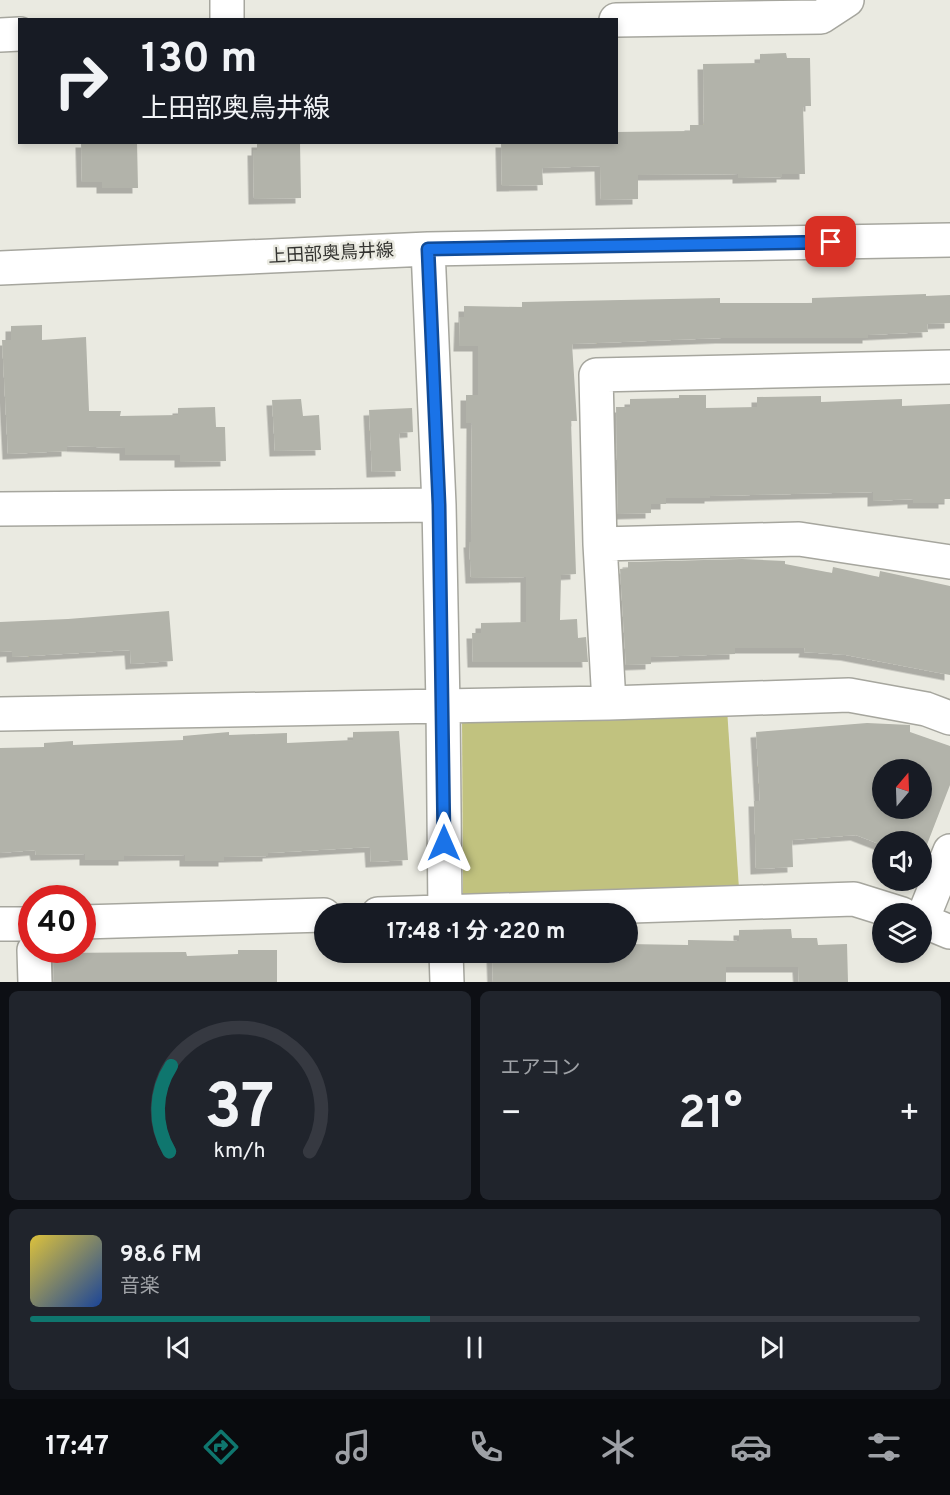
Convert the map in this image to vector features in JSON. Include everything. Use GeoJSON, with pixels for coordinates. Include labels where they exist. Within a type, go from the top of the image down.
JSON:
{"type":"FeatureCollection","features":[{"type":"Feature","properties":{"kind":"street"},"geometry":{"type":"LineString","coordinates":[[227,0],[227,18]]}},
{"type":"Feature","properties":{"kind":"street"},"geometry":{"type":"LineString","coordinates":[[618,20],[821,17],[847,0]]}},
{"type":"Feature","properties":{"kind":"street"},"geometry":{"type":"LineString","coordinates":[[0,35],[18,34]]}},
{"type":"Feature","properties":{"kind":"street","name":"上田部奥鳥井線"},"geometry":{"type":"LineString","coordinates":[[0,268],[428,249],[950,240]]}},
{"type":"Feature","properties":{"kind":"street"},"geometry":{"type":"LineString","coordinates":[[428,249],[439,505],[444,706],[445,903]]}},
{"type":"Feature","properties":{"kind":"street"},"geometry":{"type":"LineString","coordinates":[[609,703],[600,544],[596,375],[950,367]]}},
{"type":"Feature","properties":{"kind":"street"},"geometry":{"type":"LineString","coordinates":[[0,509],[439,505]]}},
{"type":"Feature","properties":{"kind":"street"},"geometry":{"type":"LineString","coordinates":[[600,544],[799,539],[950,562]]}},
{"type":"Feature","properties":{"kind":"street"},"geometry":{"type":"LineString","coordinates":[[0,714],[609,703],[849,695],[926,709],[950,718]]}},
{"type":"Feature","properties":{"kind":"street"},"geometry":{"type":"LineString","coordinates":[[931,903],[950,851]]}},
{"type":"Feature","properties":{"kind":"street"},"geometry":{"type":"LineString","coordinates":[[638,906],[854,899],[872,905]]}},
{"type":"Feature","properties":{"kind":"street"},"geometry":{"type":"LineString","coordinates":[[96,922],[314,915]]}},
{"type":"Feature","properties":{"kind":"street"},"geometry":{"type":"LineString","coordinates":[[0,924],[18,924]]}},
{"type":"Feature","properties":{"kind":"street"},"geometry":{"type":"LineString","coordinates":[[34,963],[35,982]]}},
{"type":"Feature","properties":{"kind":"street"},"geometry":{"type":"LineString","coordinates":[[446,963],[447,982]]}},
{"type":"Feature","properties":{"kind":"green space"},"geometry":{"type":"Polygon","coordinates":[[[727,709],[739,889],[463,895],[462,716],[727,709]]]}},
{"type":"Feature","properties":{"kind":"building"},"geometry":{"type":"Polygon","coordinates":[[[786,53],[787,58],[810,58],[811,106],[803,106],[805,174],[738,178],[738,174],[638,175],[638,199],[601,200],[600,166],[542,168],[543,185],[502,186],[501,144],[618,144],[618,132],[690,131],[690,125],[704,125],[703,64],[760,63],[760,54],[786,53]]]}},
{"type":"Feature","properties":{"kind":"building"},"geometry":{"type":"Polygon","coordinates":[[[81,144],[137,144],[138,188],[102,188],[102,182],[82,182],[81,144]]]}},
{"type":"Feature","properties":{"kind":"building"},"geometry":{"type":"Polygon","coordinates":[[[257,144],[300,144],[301,198],[254,199],[253,150],[257,150],[257,144]]]}},
{"type":"Feature","properties":{"kind":"building"},"geometry":{"type":"Polygon","coordinates":[[[926,294],[926,296],[950,295],[950,323],[927,324],[928,332],[868,335],[868,338],[721,338],[572,344],[577,421],[571,421],[576,574],[561,575],[560,620],[577,619],[578,638],[586,637],[588,662],[473,662],[472,633],[481,633],[481,623],[526,622],[526,577],[471,578],[469,542],[471,542],[472,423],[466,423],[466,395],[478,395],[478,346],[459,346],[460,317],[464,317],[464,306],[522,307],[522,302],[720,298],[720,303],[812,303],[812,298],[926,294]]]}},
{"type":"Feature","properties":{"kind":"building"},"geometry":{"type":"Polygon","coordinates":[[[42,325],[42,340],[86,337],[89,411],[121,411],[120,416],[178,415],[178,408],[215,407],[216,427],[225,427],[226,461],[180,462],[180,455],[125,455],[125,448],[67,446],[67,451],[8,454],[2,340],[11,340],[11,326],[42,325]]]}},
{"type":"Feature","properties":{"kind":"building"},"geometry":{"type":"Polygon","coordinates":[[[679,395],[706,395],[706,408],[757,407],[757,397],[821,396],[821,402],[902,399],[902,406],[950,404],[950,499],[944,499],[944,503],[913,503],[913,499],[873,501],[873,492],[710,496],[710,498],[666,498],[666,504],[651,504],[651,513],[618,514],[616,407],[630,407],[630,399],[679,398],[679,395]]]}},
{"type":"Feature","properties":{"kind":"building"},"geometry":{"type":"Polygon","coordinates":[[[301,399],[303,416],[319,415],[321,450],[275,451],[272,400],[301,399]]]}},
{"type":"Feature","properties":{"kind":"building"},"geometry":{"type":"Polygon","coordinates":[[[412,408],[413,432],[399,433],[401,471],[372,472],[369,410],[412,408]]]}},
{"type":"Feature","properties":{"kind":"building"},"geometry":{"type":"Polygon","coordinates":[[[742,559],[785,561],[785,564],[832,573],[833,567],[879,577],[880,571],[950,586],[950,675],[846,655],[804,652],[805,648],[735,648],[735,654],[651,657],[651,664],[626,665],[620,569],[628,568],[628,562],[742,559]]]}},
{"type":"Feature","properties":{"kind":"building"},"geometry":{"type":"Polygon","coordinates":[[[169,611],[173,661],[131,664],[130,650],[12,657],[12,651],[0,652],[0,622],[169,611]]]}},
{"type":"Feature","properties":{"kind":"building"},"geometry":{"type":"Polygon","coordinates":[[[867,723],[910,725],[910,732],[950,746],[950,785],[932,832],[872,831],[872,841],[856,835],[792,840],[793,867],[756,869],[754,801],[760,801],[756,732],[867,723]]]}},
{"type":"Feature","properties":{"kind":"building"},"geometry":{"type":"Polygon","coordinates":[[[399,731],[408,860],[371,862],[370,847],[268,853],[268,856],[224,857],[224,861],[185,861],[185,855],[124,856],[124,860],[85,860],[85,854],[36,855],[35,850],[0,853],[0,748],[44,747],[44,743],[73,741],[73,745],[183,740],[183,736],[229,732],[229,735],[287,733],[287,743],[353,740],[353,732],[399,731]]]}},
{"type":"Feature","properties":{"kind":"building"},"geometry":{"type":"Polygon","coordinates":[[[791,929],[792,938],[817,938],[818,945],[847,944],[848,982],[799,982],[798,967],[726,967],[726,982],[493,982],[492,963],[638,963],[638,944],[688,945],[688,940],[739,941],[739,930],[791,929]]]}},
{"type":"Feature","properties":{"kind":"building"},"geometry":{"type":"Polygon","coordinates":[[[238,950],[277,950],[277,982],[54,982],[53,963],[96,963],[96,953],[186,952],[187,956],[238,954],[238,950]]]}},
{"type":"Feature","properties":{"kind":"route"},"geometry":{"type":"LineString","coordinates":[[444,843],[444,706],[439,505],[428,249],[831,242]]}}]}
